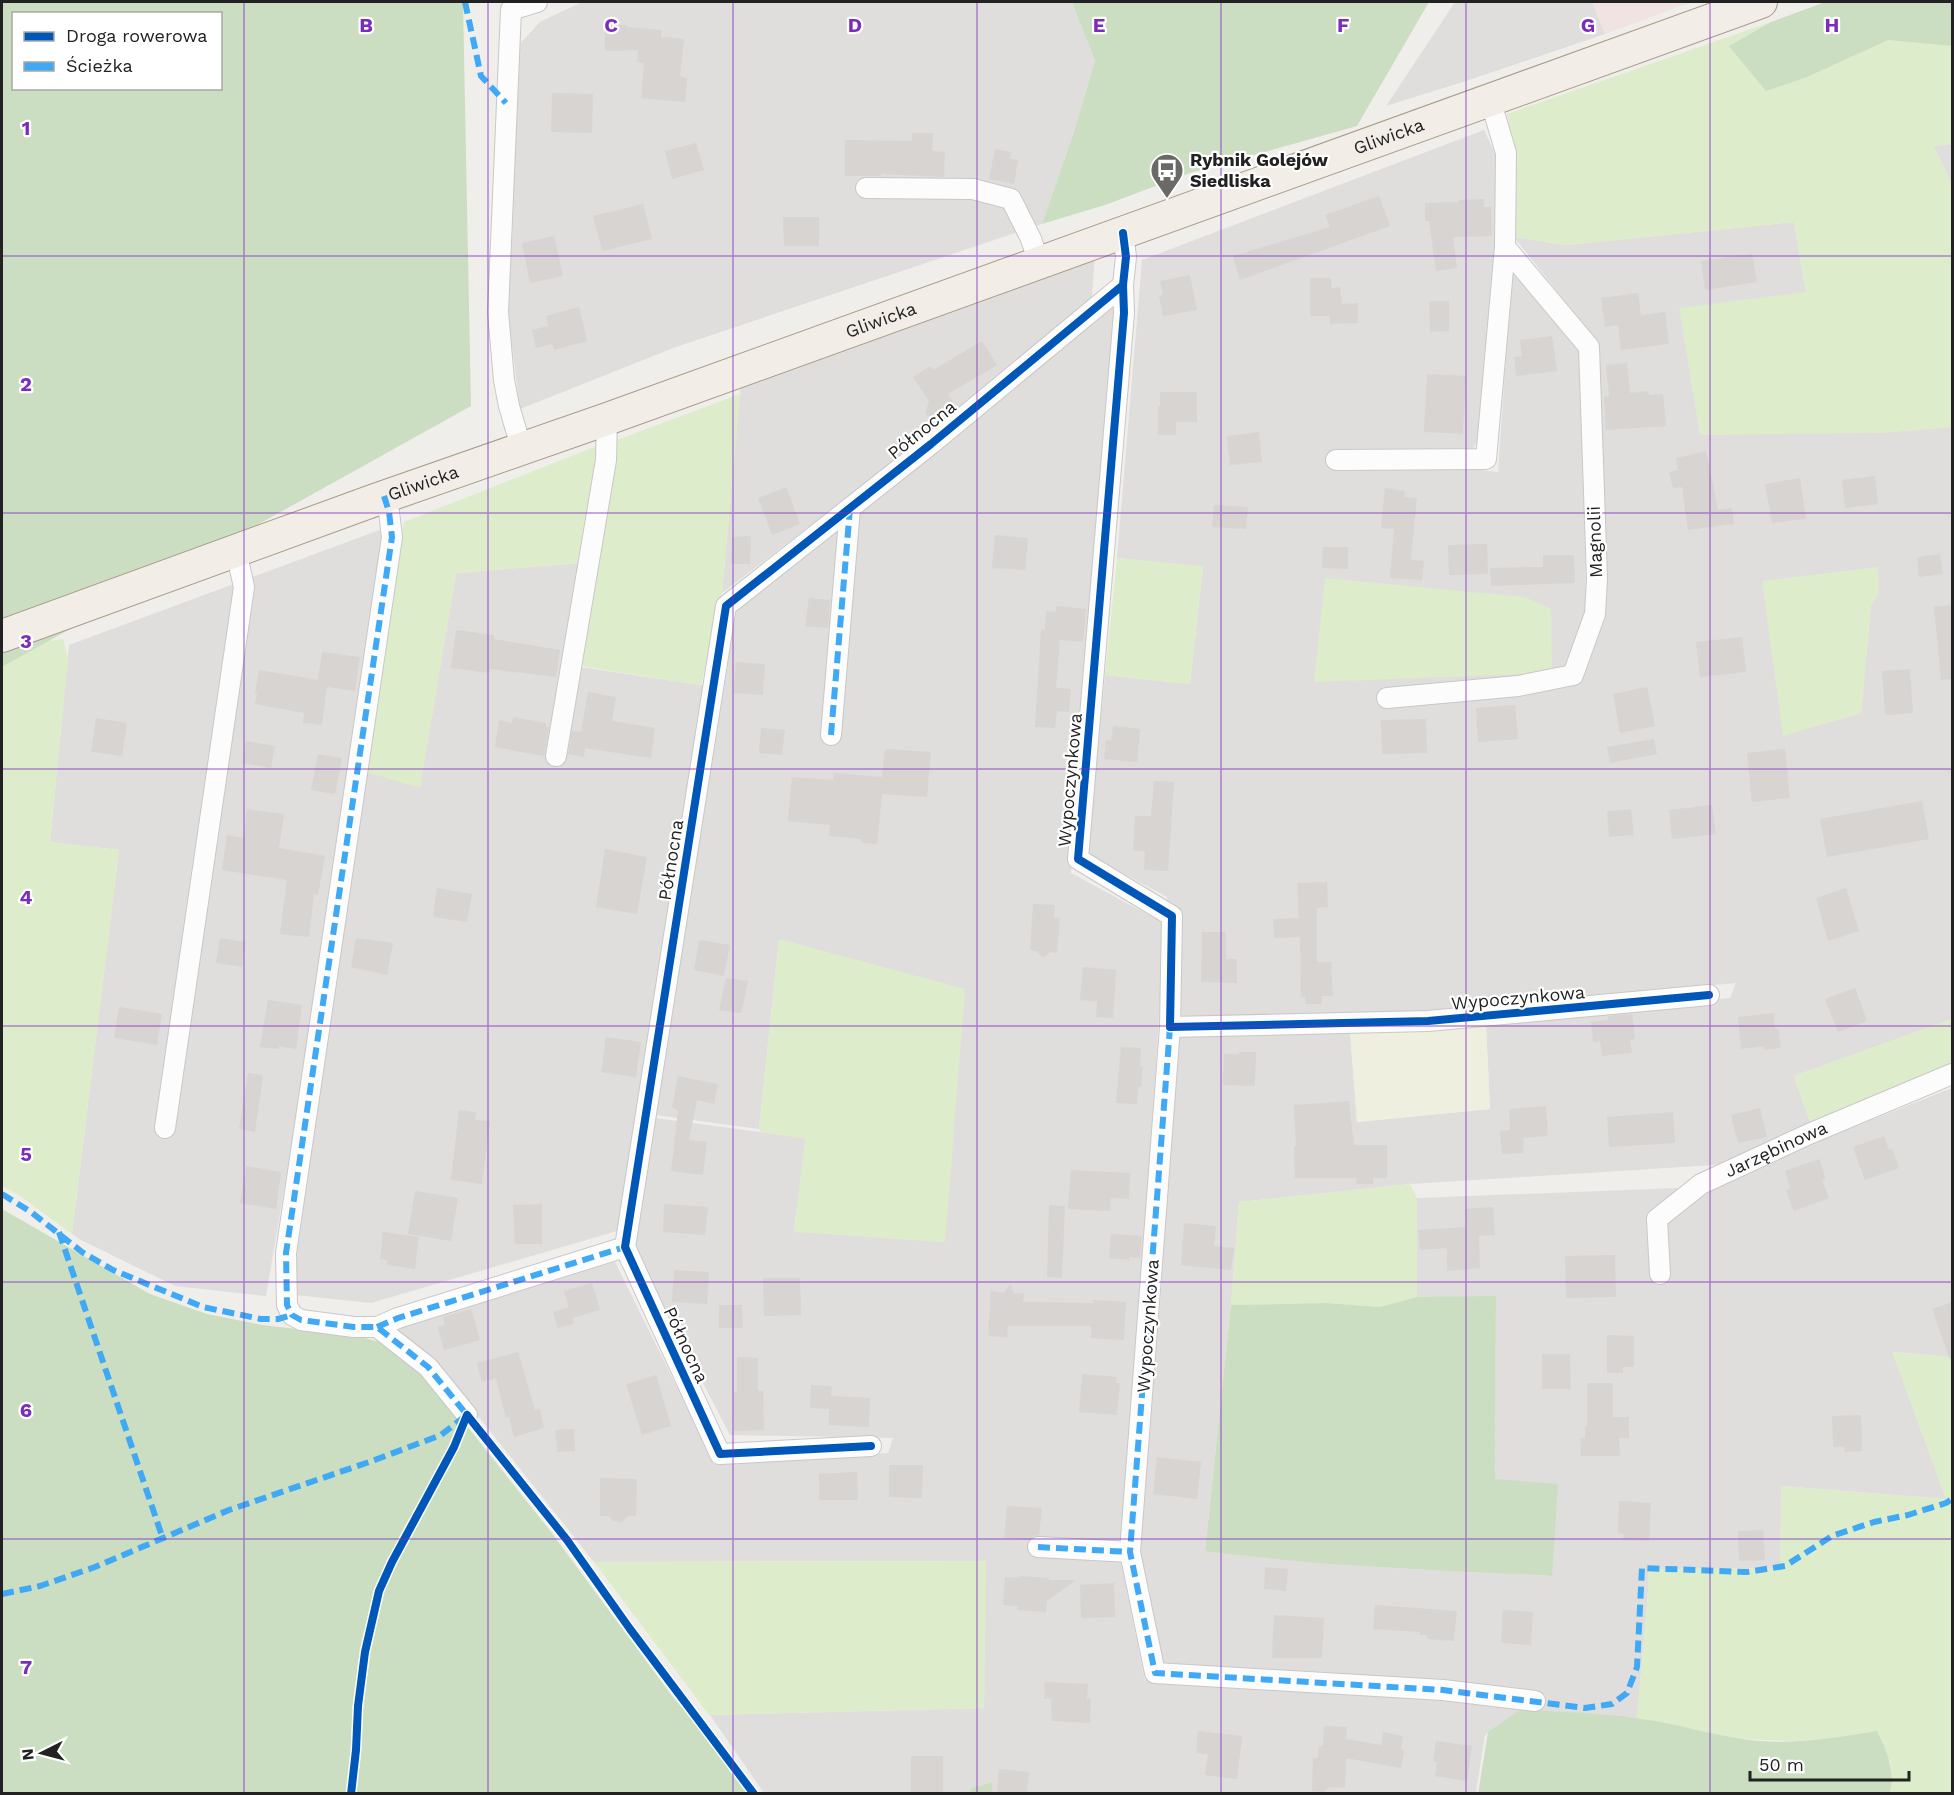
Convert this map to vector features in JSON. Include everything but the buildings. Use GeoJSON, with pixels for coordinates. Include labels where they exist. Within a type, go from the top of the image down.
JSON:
{"type":"FeatureCollection","features":[{"type":"Feature","properties":{"kind":"main road","name":"Gliwicka"},"geometry":{"type":"LineString","coordinates":[[2,636],[384,496],[522,450],[1761,2]]}},
{"type":"Feature","properties":{"kind":"street"},"geometry":{"type":"LineString","coordinates":[[522,450],[504,380],[499,338],[499,275],[511,10],[537,2]]}},
{"type":"Feature","properties":{"kind":"street"},"geometry":{"type":"LineString","coordinates":[[1335,460],[1486,459],[1505,247],[1506,153],[1490,99]]}},
{"type":"Feature","properties":{"kind":"street"},"geometry":{"type":"LineString","coordinates":[[866,188],[974,189],[1011,199],[1031,239],[1039,263]]}},
{"type":"Feature","properties":{"kind":"street","name":"Wypoczynkowa"},"geometry":{"type":"LineString","coordinates":[[1123,233],[1126,257],[1123,325],[1078,859],[1172,916],[1170,1027],[1130,1552],[1155,1673],[1443,1690],[1535,1701]]}},
{"type":"Feature","properties":{"kind":"street","name":"Magnolii"},"geometry":{"type":"LineString","coordinates":[[1387,698],[1518,686],[1573,675],[1595,614],[1597,579],[1589,347],[1505,247]]}},
{"type":"Feature","properties":{"kind":"street","name":"Północna"},"geometry":{"type":"LineString","coordinates":[[871,1446],[720,1454],[625,1247],[726,606],[1123,285]]}},
{"type":"Feature","properties":{"kind":"street"},"geometry":{"type":"LineString","coordinates":[[556,756],[606,460],[608,419]]}},
{"type":"Feature","properties":{"kind":"street"},"geometry":{"type":"LineString","coordinates":[[384,496],[389,512],[392,537],[286,1253],[286,1305],[292,1315],[301,1320],[354,1327],[377,1327],[398,1318],[625,1247]]}},
{"type":"Feature","properties":{"kind":"street"},"geometry":{"type":"LineString","coordinates":[[831,735],[850,508]]}},
{"type":"Feature","properties":{"kind":"street"},"geometry":{"type":"LineString","coordinates":[[165,1128],[243,587],[236,551]]}},
{"type":"Feature","properties":{"kind":"street","name":"Wypoczynkowa"},"geometry":{"type":"LineString","coordinates":[[1170,1027],[1428,1021],[1709,995]]}},
{"type":"Feature","properties":{"kind":"street","name":"Jarzębinowa"},"geometry":{"type":"LineString","coordinates":[[1660,1274],[1658,1219],[1701,1184],[1809,1134],[1953,1074]]}},
{"type":"Feature","properties":{"kind":"street"},"geometry":{"type":"LineString","coordinates":[[377,1327],[428,1367],[467,1415]]}},
{"type":"Feature","properties":{"kind":"street"},"geometry":{"type":"LineString","coordinates":[[1038,1547],[1130,1552]]}},
{"type":"Feature","properties":{"kind":"shaded area"},"geometry":{"type":"Polygon","coordinates":[[[582,2],[1072,2],[1095,61],[1074,132],[1042,224],[676,347],[520,409],[508,314],[513,221],[511,218],[517,47],[540,22],[582,2]]]}},
{"type":"Feature","properties":{"kind":"shaded area"},"geometry":{"type":"Polygon","coordinates":[[[1455,2],[1592,2],[1605,34],[1386,106],[1455,2]]]}},
{"type":"Feature","properties":{"kind":"shaded area"},"geometry":{"type":"Polygon","coordinates":[[[1592,2],[1692,2],[1605,34],[1592,2]]]}},
{"type":"Feature","properties":{"kind":"shaded area"},"geometry":{"type":"Polygon","coordinates":[[[1484,130],[1500,164],[1495,271],[1480,433],[1474,448],[1330,451],[1330,465],[1403,461],[1498,472],[1512,269],[1581,349],[1587,658],[1600,624],[1597,342],[1514,237],[1566,245],[1794,222],[1806,292],[1877,433],[1952,427],[1952,1019],[1794,1076],[1811,1125],[1748,1157],[1714,1165],[1410,1184],[1239,1202],[1231,1305],[1205,1550],[1391,1568],[1551,1576],[1495,1479],[1496,1297],[1417,1297],[1417,1198],[1678,1188],[1793,1151],[1952,1088],[1952,1357],[1893,1352],[1946,1499],[1782,1486],[1780,1568],[1648,1569],[1648,1594],[1637,1718],[1521,1709],[1485,1735],[1476,1793],[992,1794],[992,1782],[971,1788],[970,1793],[764,1793],[710,1715],[984,1708],[985,1561],[594,1562],[448,1378],[392,1326],[615,1262],[713,1460],[888,1453],[893,1438],[730,1435],[632,1247],[655,1118],[806,1138],[794,1231],[944,1242],[779,939],[759,1129],[655,1115],[737,608],[1116,305],[1071,873],[1165,924],[1123,1571],[1145,1681],[1158,1657],[1137,1553],[1161,1293],[1176,1034],[1350,1031],[1357,1122],[1490,1109],[1486,1025],[1730,998],[1736,983],[1402,1014],[1182,1018],[1167,897],[1088,854],[1105,675],[1190,684],[1203,567],[1117,558],[1142,260],[1484,130]],[[1871,605],[1783,735],[1861,713],[1871,605]]]}},
{"type":"Feature","properties":{"kind":"shaded area"},"geometry":{"type":"Polygon","coordinates":[[[1952,144],[1952,184],[1933,146],[1952,144]]]}},
{"type":"Feature","properties":{"kind":"shaded area"},"geometry":{"type":"Polygon","coordinates":[[[1095,254],[1091,311],[722,593],[741,381],[1095,254]]]}},
{"type":"Feature","properties":{"kind":"shaded area"},"geometry":{"type":"Polygon","coordinates":[[[385,528],[334,894],[266,1296],[175,1286],[72,1234],[119,850],[50,842],[69,645],[385,528]]]}},
{"type":"Feature","properties":{"kind":"shaded area"},"geometry":{"type":"Polygon","coordinates":[[[581,563],[574,666],[708,686],[617,1231],[371,1303],[295,1295],[296,1227],[348,906],[367,772],[420,787],[456,573],[581,563]]]}},
{"type":"Feature","properties":{"kind":"green space"},"geometry":{"type":"Polygon","coordinates":[[[2,2],[463,2],[471,406],[2,667],[2,2]]]}},
{"type":"Feature","properties":{"kind":"green space"},"geometry":{"type":"Polygon","coordinates":[[[1072,2],[1429,2],[1357,126],[1190,173],[1105,205],[1042,224],[1074,132],[1095,61],[1072,2]]]}},
{"type":"Feature","properties":{"kind":"green space"},"geometry":{"type":"Polygon","coordinates":[[[1825,2],[1952,2],[1952,46],[1888,40],[1807,77],[1766,91],[1729,46],[1771,22],[1825,2]]]}},
{"type":"Feature","properties":{"kind":"green space"},"geometry":{"type":"Polygon","coordinates":[[[1771,22],[1729,46],[1888,40],[1952,46],[1952,144],[1933,146],[1952,184],[1952,427],[1877,433],[1700,435],[1679,308],[1806,292],[1794,222],[1566,245],[1514,237],[1514,150],[1507,114],[1771,22]]]}},
{"type":"Feature","properties":{"kind":"green space"},"geometry":{"type":"Polygon","coordinates":[[[740,394],[722,593],[701,685],[580,666],[617,440],[740,394]]]}},
{"type":"Feature","properties":{"kind":"green space"},"geometry":{"type":"Polygon","coordinates":[[[597,446],[581,563],[456,573],[420,788],[367,772],[404,522],[597,446]]]}},
{"type":"Feature","properties":{"kind":"green space"},"geometry":{"type":"Polygon","coordinates":[[[1117,558],[1203,566],[1190,684],[1105,675],[1117,558]]]}},
{"type":"Feature","properties":{"kind":"green space"},"geometry":{"type":"Polygon","coordinates":[[[1878,567],[1879,593],[1871,604],[1861,713],[1783,736],[1762,581],[1878,567]]]}},
{"type":"Feature","properties":{"kind":"green space"},"geometry":{"type":"Polygon","coordinates":[[[1325,578],[1525,597],[1551,609],[1552,673],[1314,682],[1325,578]]]}},
{"type":"Feature","properties":{"kind":"green space"},"geometry":{"type":"Polygon","coordinates":[[[63,639],[68,658],[50,842],[119,850],[72,1234],[19,1195],[2,1186],[2,667],[49,641],[63,639]]]}},
{"type":"Feature","properties":{"kind":"green space"},"geometry":{"type":"Polygon","coordinates":[[[779,939],[965,989],[945,1242],[794,1232],[805,1139],[761,1132],[759,1129],[779,939]]]}},
{"type":"Feature","properties":{"kind":"green space"},"geometry":{"type":"Polygon","coordinates":[[[1952,1019],[1952,1067],[1811,1125],[1794,1076],[1952,1019]]]}},
{"type":"Feature","properties":{"kind":"green space"},"geometry":{"type":"Polygon","coordinates":[[[1486,1025],[1490,1109],[1357,1122],[1350,1031],[1486,1025]]]}},
{"type":"Feature","properties":{"kind":"green space"},"geometry":{"type":"Polygon","coordinates":[[[1410,1184],[1417,1198],[1417,1297],[1380,1307],[1326,1303],[1231,1305],[1239,1202],[1410,1184]]]}},
{"type":"Feature","properties":{"kind":"green space"},"geometry":{"type":"Polygon","coordinates":[[[2,1209],[150,1294],[207,1314],[262,1325],[358,1336],[383,1343],[425,1373],[551,1532],[672,1696],[722,1754],[750,1793],[2,1793],[2,1209]]]}},
{"type":"Feature","properties":{"kind":"green space"},"geometry":{"type":"Polygon","coordinates":[[[1496,1296],[1495,1479],[1558,1484],[1552,1576],[1335,1564],[1205,1551],[1231,1305],[1326,1303],[1380,1307],[1417,1297],[1496,1296]]]}},
{"type":"Feature","properties":{"kind":"green space"},"geometry":{"type":"Polygon","coordinates":[[[1892,1352],[1952,1357],[1952,1793],[1890,1793],[1891,1761],[1824,1739],[1795,1741],[1741,1739],[1637,1718],[1648,1594],[1648,1569],[1780,1568],[1781,1486],[1946,1499],[1892,1352]]]}},
{"type":"Feature","properties":{"kind":"green space"},"geometry":{"type":"Polygon","coordinates":[[[986,1561],[984,1708],[709,1715],[594,1562],[986,1561]]]}},
{"type":"Feature","properties":{"kind":"green space"},"geometry":{"type":"Polygon","coordinates":[[[1521,1709],[1636,1718],[1735,1738],[1781,1742],[1877,1731],[1891,1768],[1890,1793],[1478,1794],[1488,1732],[1521,1709]]]}},
{"type":"Feature","properties":{"kind":"green space"},"geometry":{"type":"Polygon","coordinates":[[[992,1782],[992,1793],[970,1793],[971,1788],[992,1782]]]}},
{"type":"Feature","properties":{"kind":"marked path"},"geometry":{"type":"LineString","coordinates":[[465,2],[481,76],[506,103]]}},
{"type":"Feature","properties":{"kind":"marked path"},"geometry":{"type":"LineString","coordinates":[[384,496],[389,512],[392,537],[286,1253],[287,1305],[292,1315],[301,1320],[354,1327],[377,1327],[428,1367],[467,1415]]}},
{"type":"Feature","properties":{"kind":"marked path"},"geometry":{"type":"LineString","coordinates":[[831,735],[850,508]]}},
{"type":"Feature","properties":{"kind":"marked path"},"geometry":{"type":"LineString","coordinates":[[1170,1027],[1130,1552],[1155,1673],[1443,1690],[1585,1708],[1612,1704],[1627,1693],[1637,1667],[1642,1568],[1747,1572],[1785,1566],[1832,1536],[1874,1522],[1908,1515],[1952,1499]]}},
{"type":"Feature","properties":{"kind":"marked path"},"geometry":{"type":"LineString","coordinates":[[2,1194],[31,1212],[82,1252],[113,1270],[203,1307],[261,1319],[278,1319],[292,1315]]}},
{"type":"Feature","properties":{"kind":"marked path"},"geometry":{"type":"LineString","coordinates":[[59,1232],[163,1539]]}},
{"type":"Feature","properties":{"kind":"marked path"},"geometry":{"type":"LineString","coordinates":[[377,1327],[398,1318],[625,1247]]}},
{"type":"Feature","properties":{"kind":"marked path"},"geometry":{"type":"LineString","coordinates":[[2,1594],[40,1586],[95,1567],[229,1510],[441,1435],[464,1417]]}},
{"type":"Feature","properties":{"kind":"marked path"},"geometry":{"type":"LineString","coordinates":[[1038,1547],[1130,1552]]}},
{"type":"Feature","properties":{"kind":"cycle path"},"geometry":{"type":"LineString","coordinates":[[1123,233],[1126,257],[1123,285],[1124,313],[1078,859],[1172,916],[1170,1027],[1428,1021],[1709,995]]}},
{"type":"Feature","properties":{"kind":"cycle path"},"geometry":{"type":"LineString","coordinates":[[871,1446],[720,1454],[625,1247],[726,606],[931,444],[1123,285]]}},
{"type":"Feature","properties":{"kind":"cycle path"},"geometry":{"type":"LineString","coordinates":[[467,1415],[567,1540],[630,1629],[754,1794]]}},
{"type":"Feature","properties":{"kind":"cycle path"},"geometry":{"type":"LineString","coordinates":[[351,1794],[365,1652],[379,1591],[392,1562],[454,1447],[467,1415]]}},
{"type":"Feature","properties":{"kind":"place","name":"Rybnik Golejów Siedliska"},"geometry":{"type":"Point","coordinates":[1167,199]}}]}
